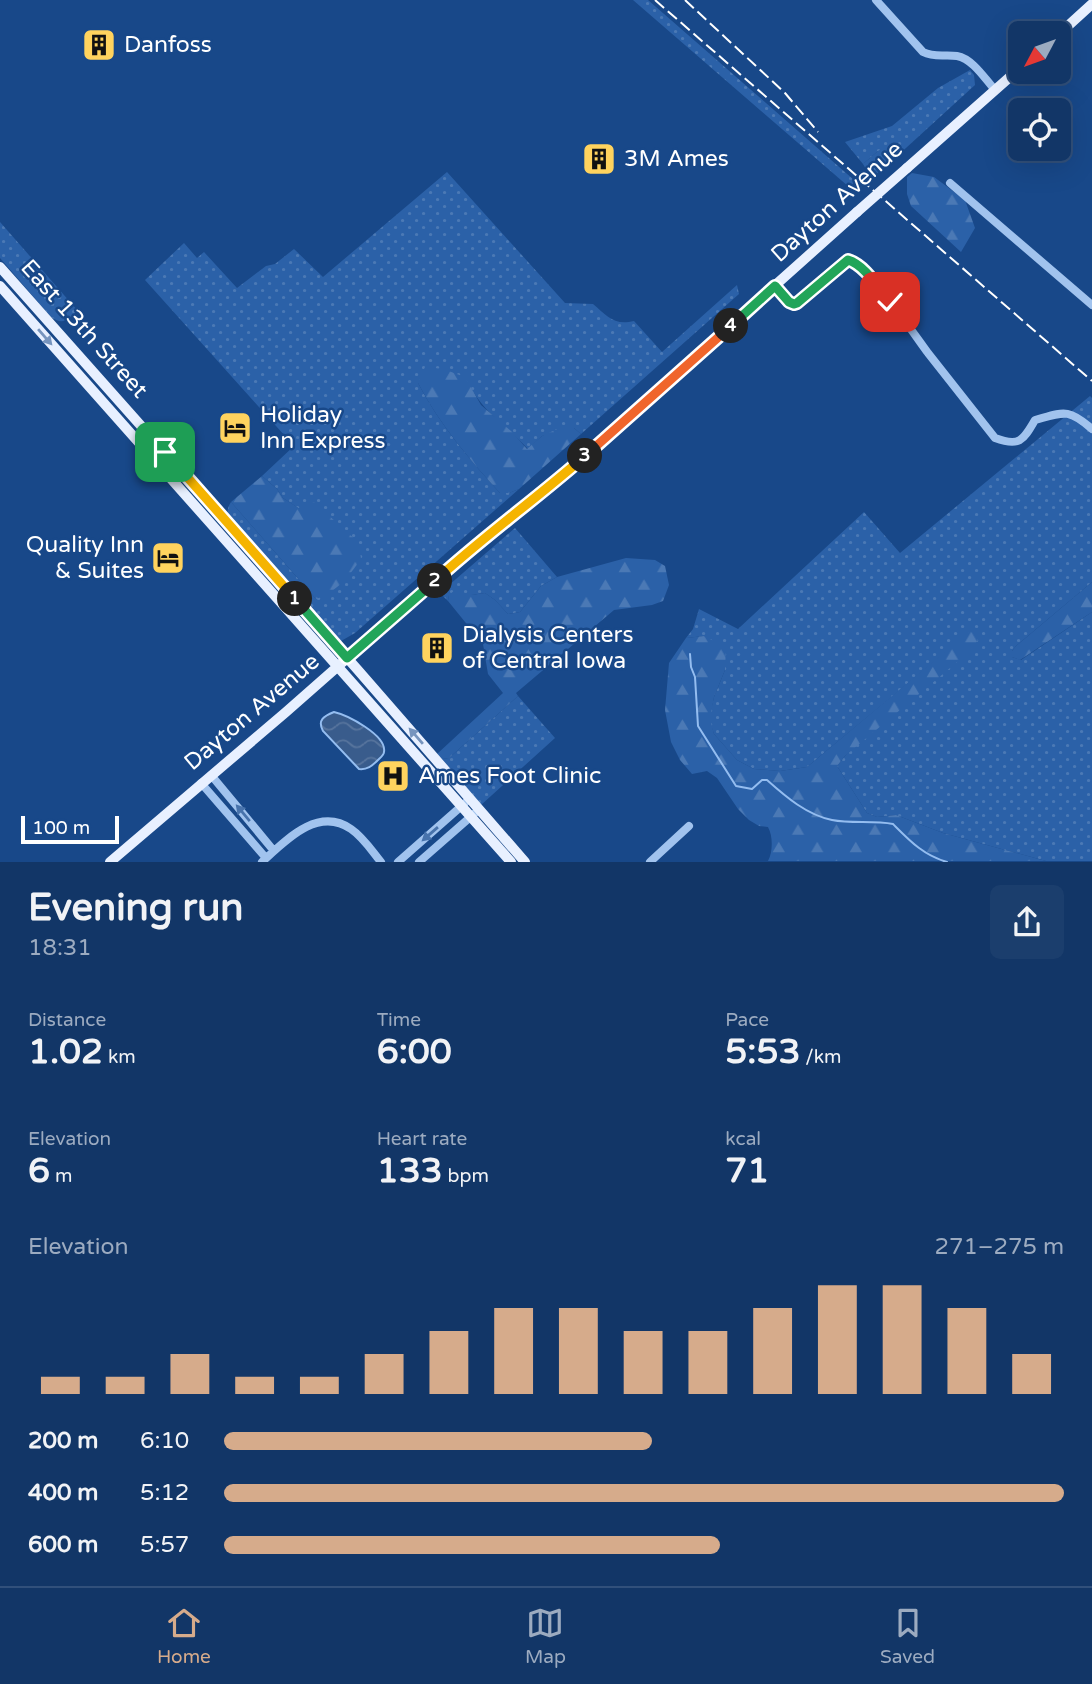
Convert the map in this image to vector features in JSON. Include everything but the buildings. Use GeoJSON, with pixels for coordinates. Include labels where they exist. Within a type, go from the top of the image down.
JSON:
{"type":"FeatureCollection","features":[{"type":"Feature","properties":{"kind":"main road"},"geometry":{"type":"LineString","coordinates":[[1071,24],[1092,6]]}},
{"type":"Feature","properties":{"kind":"main road","name":"Dayton Avenue"},"geometry":{"type":"LineString","coordinates":[[110,862],[470,550],[580,460],[1008,79]]}},
{"type":"Feature","properties":{"kind":"main road","name":"East 13th Street"},"geometry":{"type":"LineString","coordinates":[[0,267],[347,658],[475,813],[511,862]]}},
{"type":"Feature","properties":{"kind":"main road","name":"East 13th Street"},"geometry":{"type":"LineString","coordinates":[[0,286],[338,666],[466,802]]}},
{"type":"Feature","properties":{"kind":"main road","name":"East 13th Street"},"geometry":{"type":"LineString","coordinates":[[475,813],[525,862]]}},
{"type":"Feature","properties":{"kind":"street"},"geometry":{"type":"LineString","coordinates":[[876,0],[923,52],[934,56],[964,58],[995,90]]}},
{"type":"Feature","properties":{"kind":"street"},"geometry":{"type":"LineString","coordinates":[[950,183],[1092,305]]}},
{"type":"Feature","properties":{"kind":"street"},"geometry":{"type":"LineString","coordinates":[[775,286],[794,304],[845,261],[851,260],[866,273],[890,302],[995,438],[1010,443],[1019,442],[1035,420],[1060,413],[1076,415],[1092,429]]}},
{"type":"Feature","properties":{"kind":"street"},"geometry":{"type":"LineString","coordinates":[[211,775],[274,851]]}},
{"type":"Feature","properties":{"kind":"street"},"geometry":{"type":"LineString","coordinates":[[201,783],[264,860],[300,829],[317,822],[331,822],[351,829],[381,862]]}},
{"type":"Feature","properties":{"kind":"street"},"geometry":{"type":"LineString","coordinates":[[398,862],[466,802]]}},
{"type":"Feature","properties":{"kind":"street"},"geometry":{"type":"LineString","coordinates":[[419,862],[475,813]]}},
{"type":"Feature","properties":{"kind":"street"},"geometry":{"type":"LineString","coordinates":[[650,862],[690,826]]}},
{"type":"Feature","properties":{"kind":"green space"},"geometry":{"type":"Polygon","coordinates":[[[633,0],[648,0],[862,187],[856,193],[633,0]]]}},
{"type":"Feature","properties":{"kind":"green space"},"geometry":{"type":"Polygon","coordinates":[[[970,70],[974,75],[975,85],[895,158],[897,151],[878,151],[863,164],[845,142],[892,126],[938,88],[970,70]]]}},
{"type":"Feature","properties":{"kind":"green space"},"geometry":{"type":"Polygon","coordinates":[[[887,145],[897,151],[895,158],[874,176],[863,164],[887,145]]]}},
{"type":"Feature","properties":{"kind":"green space"},"geometry":{"type":"Polygon","coordinates":[[[447,172],[565,303],[593,304],[616,321],[634,321],[662,352],[737,285],[739,294],[581,434],[574,428],[542,436],[528,449],[492,415],[474,393],[418,383],[456,441],[500,493],[519,489],[355,633],[341,641],[228,517],[231,502],[316,599],[301,510],[283,498],[262,476],[294,446],[145,280],[184,243],[197,258],[204,252],[237,288],[294,249],[323,277],[447,172]]]}},
{"type":"Feature","properties":{"kind":"green space"},"geometry":{"type":"Polygon","coordinates":[[[912,173],[934,177],[965,200],[975,228],[961,252],[911,206],[907,194],[907,177],[912,173]]]}},
{"type":"Feature","properties":{"kind":"green space"},"geometry":{"type":"Polygon","coordinates":[[[0,222],[78,311],[68,319],[62,321],[51,317],[0,258],[0,222]]]}},
{"type":"Feature","properties":{"kind":"green space"},"geometry":{"type":"Polygon","coordinates":[[[425,367],[443,369],[465,377],[481,405],[527,449],[542,436],[566,425],[581,434],[519,489],[500,493],[456,441],[418,383],[425,367]]]}},
{"type":"Feature","properties":{"kind":"green space"},"geometry":{"type":"Polygon","coordinates":[[[1090,396],[1092,582],[1016,646],[1012,657],[1021,660],[1092,612],[1092,861],[1046,861],[943,833],[896,815],[877,817],[867,813],[837,766],[971,631],[807,767],[780,771],[754,769],[737,760],[714,734],[709,719],[725,670],[704,636],[686,638],[693,629],[699,609],[738,629],[864,512],[900,553],[1090,396]]]}},
{"type":"Feature","properties":{"kind":"green space"},"geometry":{"type":"Polygon","coordinates":[[[262,476],[283,498],[300,509],[314,502],[359,543],[361,559],[342,583],[324,596],[316,599],[231,502],[262,476]]]}},
{"type":"Feature","properties":{"kind":"green space"},"geometry":{"type":"Polygon","coordinates":[[[515,528],[557,577],[541,586],[520,612],[508,614],[485,593],[449,595],[448,601],[442,595],[438,598],[437,595],[515,528]]]}},
{"type":"Feature","properties":{"kind":"green space"},"geometry":{"type":"Polygon","coordinates":[[[626,558],[655,560],[665,566],[669,585],[663,601],[614,610],[516,693],[518,696],[449,758],[442,759],[437,754],[503,693],[488,674],[483,644],[448,601],[449,595],[455,590],[470,594],[485,593],[508,614],[520,612],[541,586],[557,577],[626,558]]]}},
{"type":"Feature","properties":{"kind":"green space"},"geometry":{"type":"Polygon","coordinates":[[[1092,582],[1092,612],[1020,660],[1012,657],[1016,646],[1092,582]]]}},
{"type":"Feature","properties":{"kind":"green space"},"geometry":{"type":"Polygon","coordinates":[[[971,630],[978,640],[968,653],[845,756],[837,766],[867,813],[877,817],[896,815],[943,833],[1046,861],[768,861],[772,844],[768,827],[759,826],[749,820],[717,778],[707,771],[692,774],[680,760],[671,742],[665,710],[669,663],[686,638],[704,636],[726,647],[725,670],[714,697],[710,719],[714,734],[737,760],[754,769],[780,771],[807,767],[971,630]]]}},
{"type":"Feature","properties":{"kind":"green space"},"geometry":{"type":"Polygon","coordinates":[[[518,696],[555,738],[481,805],[442,759],[449,758],[518,696]]]}},
{"type":"Feature","properties":{"kind":"water"},"geometry":{"type":"Polygon","coordinates":[[[334,712],[356,721],[379,739],[384,753],[371,766],[359,769],[323,731],[323,719],[334,712]]]}},
{"type":"Feature","properties":{"kind":"waterway"},"geometry":{"type":"LineString","coordinates":[[690,654],[695,677],[698,726],[736,786],[752,789],[762,780],[767,780],[797,804],[823,818],[893,824],[911,842],[947,862]]}},
{"type":"Feature","properties":{"kind":"railway"},"geometry":{"type":"LineString","coordinates":[[655,0],[1092,381]]}},
{"type":"Feature","properties":{"kind":"railway"},"geometry":{"type":"LineString","coordinates":[[685,0],[785,93],[818,132]]}},
{"type":"Feature","properties":{"kind":"place","name":"Danfoss"},"geometry":{"type":"Point","coordinates":[99,45]}},
{"type":"Feature","properties":{"kind":"place","name":"3M Ames"},"geometry":{"type":"Point","coordinates":[599,159]}},
{"type":"Feature","properties":{"kind":"place","name":"Holiday Inn Express"},"geometry":{"type":"Point","coordinates":[235,428]}},
{"type":"Feature","properties":{"kind":"place","name":"Quality Inn & Suites"},"geometry":{"type":"Point","coordinates":[168,558]}},
{"type":"Feature","properties":{"kind":"place","name":"Dialysis Centers of Central Iowa"},"geometry":{"type":"Point","coordinates":[437,648]}},
{"type":"Feature","properties":{"kind":"place","name":"Ames Foot Clinic"},"geometry":{"type":"Point","coordinates":[393,776]}},
{"type":"Feature","properties":{"kind":"route"},"geometry":{"type":"LineString","coordinates":[[165,452],[347,658],[470,550],[580,460],[775,286],[794,304],[845,261],[851,260],[866,273],[890,302]]}}]}
